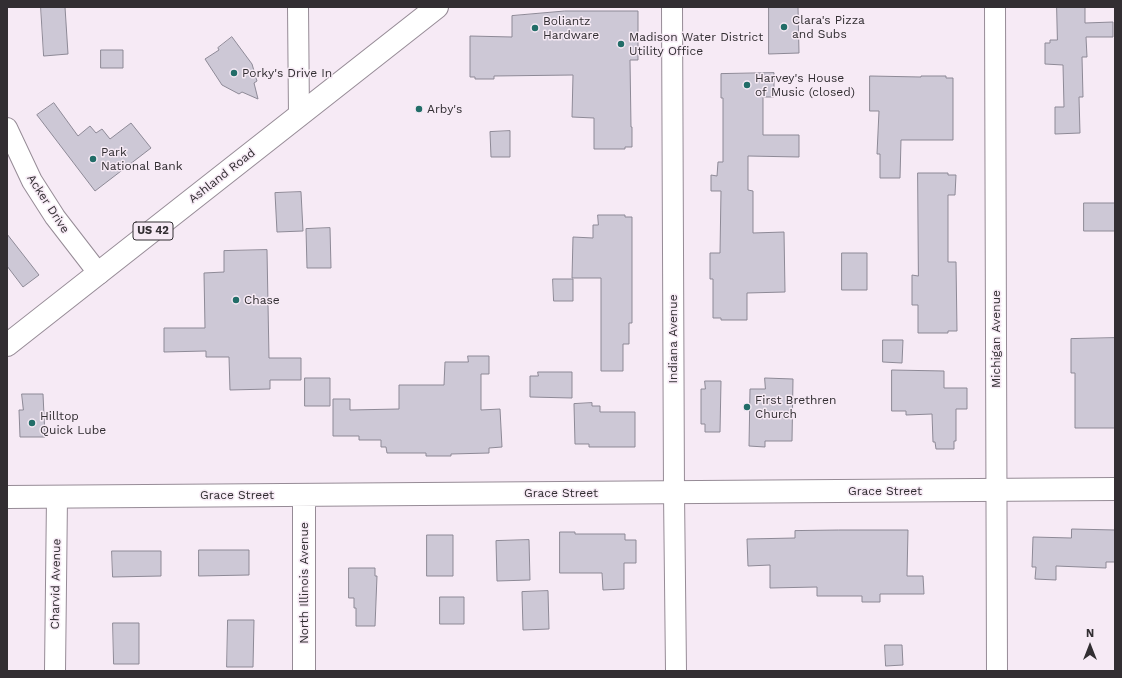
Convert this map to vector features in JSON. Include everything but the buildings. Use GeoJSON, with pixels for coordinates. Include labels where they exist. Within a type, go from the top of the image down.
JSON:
{"type":"FeatureCollection","features":[{"type":"Feature","properties":{"kind":"street"},"geometry":{"type":"LineString","coordinates":[[298,7],[299,116]]}},
{"type":"Feature","properties":{"kind":"street","name":"Ashland Road"},"geometry":{"type":"LineString","coordinates":[[7,345],[437,7]]}},
{"type":"Feature","properties":{"kind":"street","name":"Indiana Avenue"},"geometry":{"type":"LineString","coordinates":[[672,7],[676,671]]}},
{"type":"Feature","properties":{"kind":"street","name":"Michigan Avenue"},"geometry":{"type":"LineString","coordinates":[[995,7],[998,671]]}},
{"type":"Feature","properties":{"kind":"street","name":"Acker Drive"},"geometry":{"type":"LineString","coordinates":[[7,128],[32,181],[55,217],[99,274]]}},
{"type":"Feature","properties":{"kind":"street","name":"Grace Street"},"geometry":{"type":"LineString","coordinates":[[7,497],[1115,489]]}},
{"type":"Feature","properties":{"kind":"street","name":"North Illinois Avenue"},"geometry":{"type":"LineString","coordinates":[[304,495],[304,671]]}},
{"type":"Feature","properties":{"kind":"street","name":"Charvid Avenue"},"geometry":{"type":"LineString","coordinates":[[55,671],[57,496]]}},
{"type":"Feature","properties":{"kind":"place","name":"Clara's Pizza and Subs"},"geometry":{"type":"Point","coordinates":[784,27]}},
{"type":"Feature","properties":{"kind":"place","name":"Boliantz Hardware"},"geometry":{"type":"Point","coordinates":[535,28]}},
{"type":"Feature","properties":{"kind":"place","name":"Madison Water District Utility Office"},"geometry":{"type":"Point","coordinates":[621,44]}},
{"type":"Feature","properties":{"kind":"place","name":"Porky's Drive In"},"geometry":{"type":"Point","coordinates":[234,73]}},
{"type":"Feature","properties":{"kind":"place","name":"Harvey's House of Music (closed)"},"geometry":{"type":"Point","coordinates":[747,85]}},
{"type":"Feature","properties":{"kind":"place","name":"Arby's"},"geometry":{"type":"Point","coordinates":[419,109]}},
{"type":"Feature","properties":{"kind":"place","name":"Park National Bank"},"geometry":{"type":"Point","coordinates":[93,159]}},
{"type":"Feature","properties":{"kind":"place","name":"Chase"},"geometry":{"type":"Point","coordinates":[236,300]}},
{"type":"Feature","properties":{"kind":"place","name":"First Brethren Church"},"geometry":{"type":"Point","coordinates":[747,407]}},
{"type":"Feature","properties":{"kind":"place","name":"Hilltop Quick Lube"},"geometry":{"type":"Point","coordinates":[32,423]}}]}
